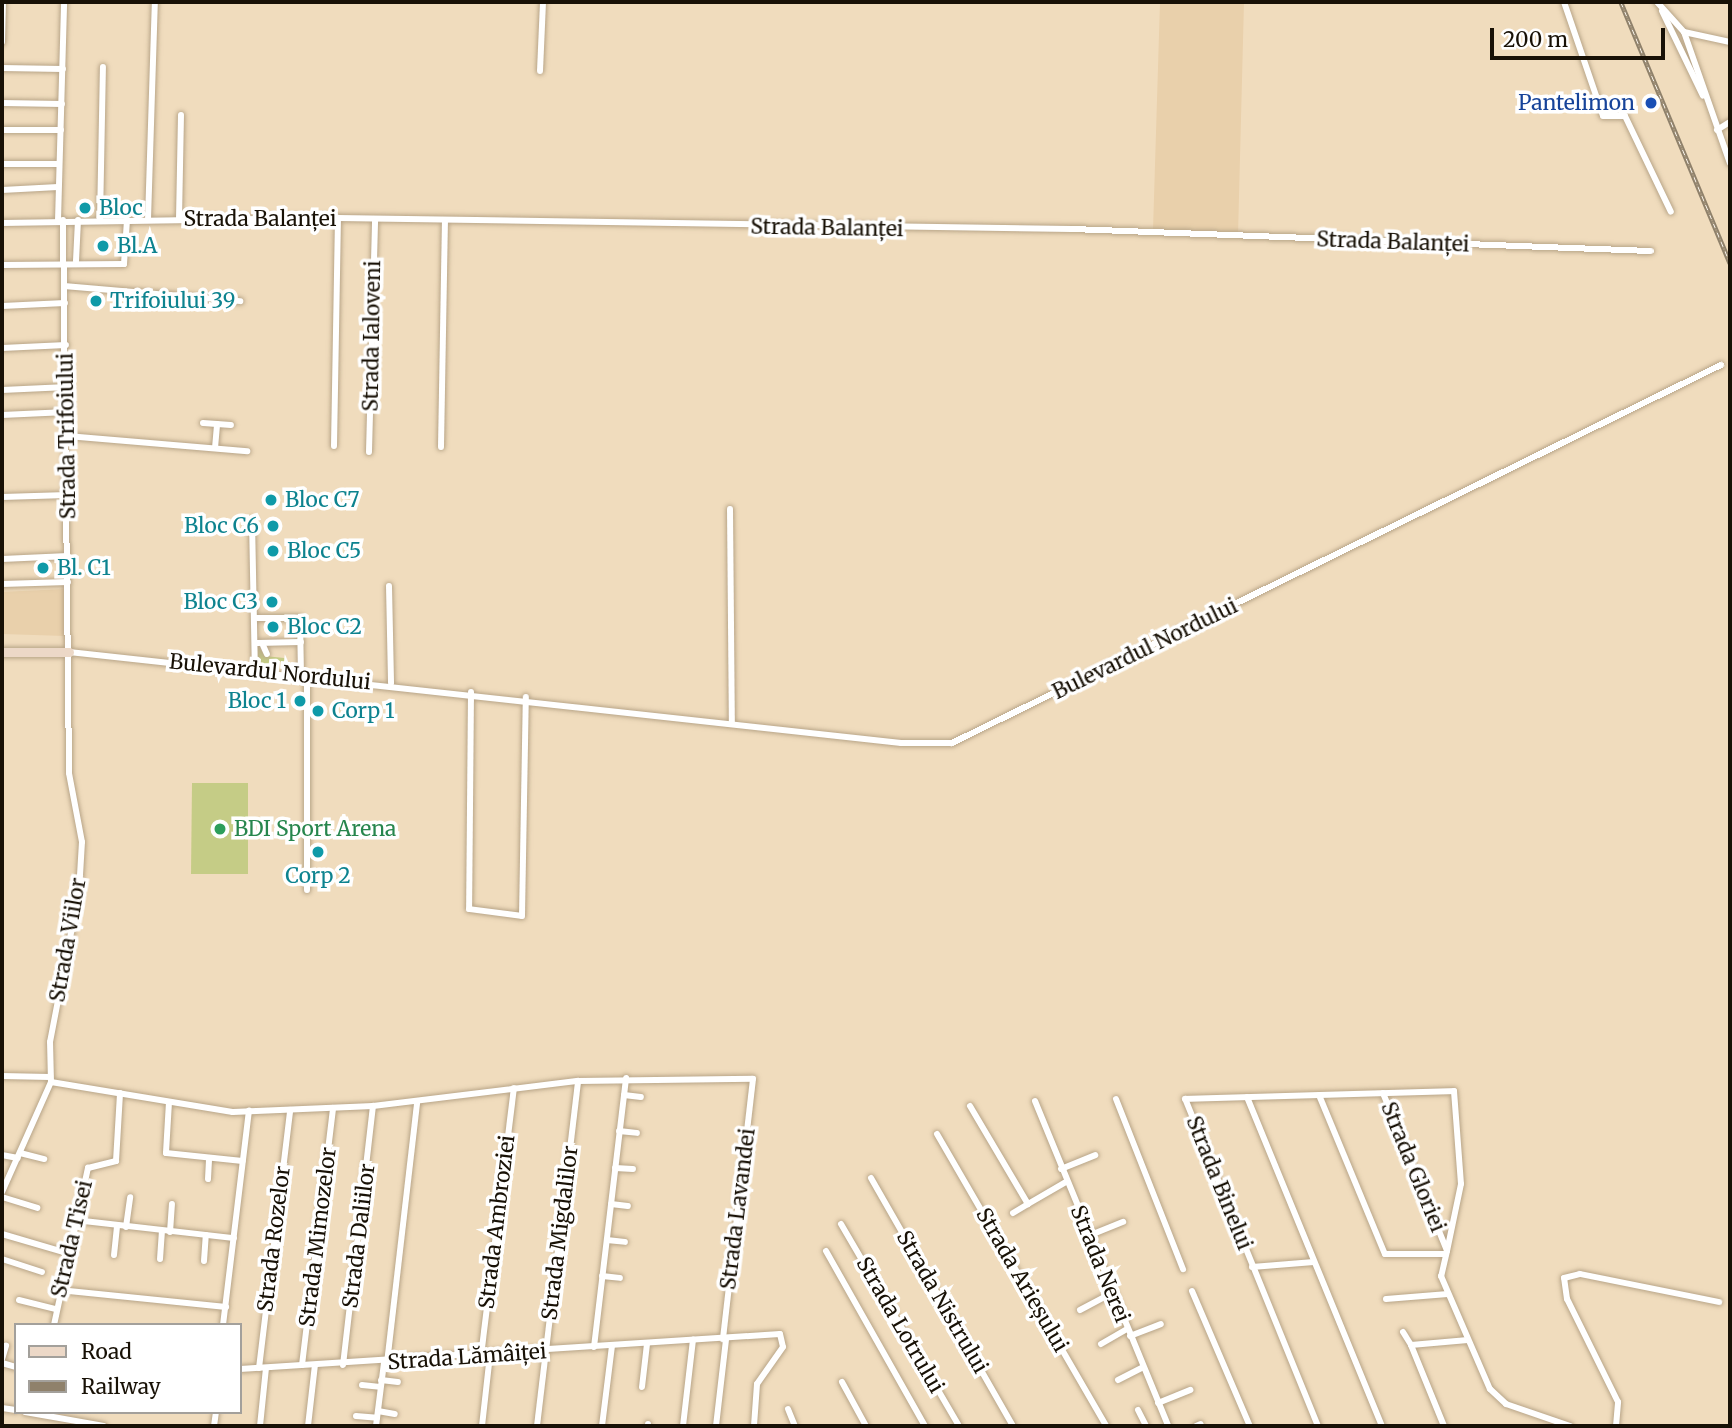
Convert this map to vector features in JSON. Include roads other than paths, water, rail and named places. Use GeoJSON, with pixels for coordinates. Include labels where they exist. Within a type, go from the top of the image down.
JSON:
{"type":"FeatureCollection","features":[{"type":"Feature","properties":{"kind":"street"},"geometry":{"type":"LineString","coordinates":[[2,42],[3,2]]}},
{"type":"Feature","properties":{"kind":"street","name":"Strada Trifoiului"},"geometry":{"type":"LineString","coordinates":[[64,2],[58,187],[64,262],[66,345],[69,652]]}},
{"type":"Feature","properties":{"kind":"street"},"geometry":{"type":"LineString","coordinates":[[148,220],[155,2]]}},
{"type":"Feature","properties":{"kind":"street"},"geometry":{"type":"LineString","coordinates":[[540,71],[542,2]]}},
{"type":"Feature","properties":{"kind":"street"},"geometry":{"type":"LineString","coordinates":[[1564,2],[1603,116],[1625,116],[1671,212]]}},
{"type":"Feature","properties":{"kind":"street"},"geometry":{"type":"LineString","coordinates":[[1657,2],[1708,103]]}},
{"type":"Feature","properties":{"kind":"street"},"geometry":{"type":"LineString","coordinates":[[1661,10],[1684,32],[1730,163]]}},
{"type":"Feature","properties":{"kind":"street"},"geometry":{"type":"LineString","coordinates":[[1684,32],[1730,42]]}},
{"type":"Feature","properties":{"kind":"street"},"geometry":{"type":"LineString","coordinates":[[100,220],[103,67]]}},
{"type":"Feature","properties":{"kind":"street"},"geometry":{"type":"LineString","coordinates":[[2,68],[63,69]]}},
{"type":"Feature","properties":{"kind":"street"},"geometry":{"type":"LineString","coordinates":[[2,103],[62,104]]}},
{"type":"Feature","properties":{"kind":"street"},"geometry":{"type":"LineString","coordinates":[[179,219],[181,115]]}},
{"type":"Feature","properties":{"kind":"street"},"geometry":{"type":"LineString","coordinates":[[1717,130],[1730,122]]}},
{"type":"Feature","properties":{"kind":"street"},"geometry":{"type":"LineString","coordinates":[[2,130],[61,130]]}},
{"type":"Feature","properties":{"kind":"street"},"geometry":{"type":"LineString","coordinates":[[2,164],[58,164]]}},
{"type":"Feature","properties":{"kind":"street"},"geometry":{"type":"LineString","coordinates":[[2,190],[58,187]]}},
{"type":"Feature","properties":{"kind":"street"},"geometry":{"type":"LineString","coordinates":[[334,446],[338,218]]}},
{"type":"Feature","properties":{"kind":"street","name":"Strada Balanței"},"geometry":{"type":"LineString","coordinates":[[2,223],[60,220],[338,218],[1072,229],[1651,251]]}},
{"type":"Feature","properties":{"kind":"street","name":"Strada Ialoveni"},"geometry":{"type":"LineString","coordinates":[[369,452],[374,219]]}},
{"type":"Feature","properties":{"kind":"street"},"geometry":{"type":"LineString","coordinates":[[76,261],[78,220]]}},
{"type":"Feature","properties":{"kind":"street"},"geometry":{"type":"LineString","coordinates":[[2,265],[76,261],[124,264],[127,220]]}},
{"type":"Feature","properties":{"kind":"street"},"geometry":{"type":"LineString","coordinates":[[440,447],[445,220]]}},
{"type":"Feature","properties":{"kind":"street"},"geometry":{"type":"LineString","coordinates":[[64,286],[240,301]]}},
{"type":"Feature","properties":{"kind":"street"},"geometry":{"type":"LineString","coordinates":[[2,306],[65,303]]}},
{"type":"Feature","properties":{"kind":"street"},"geometry":{"type":"LineString","coordinates":[[2,348],[66,345]]}},
{"type":"Feature","properties":{"kind":"street","name":"Bulevardul Nordului"},"geometry":{"type":"LineString","coordinates":[[69,652],[526,697],[901,743],[965,739],[1721,365]]}},
{"type":"Feature","properties":{"kind":"street"},"geometry":{"type":"LineString","coordinates":[[2,390],[66,387]]}},
{"type":"Feature","properties":{"kind":"street"},"geometry":{"type":"LineString","coordinates":[[2,415],[67,412]]}},
{"type":"Feature","properties":{"kind":"street"},"geometry":{"type":"LineString","coordinates":[[203,424],[230,425]]}},
{"type":"Feature","properties":{"kind":"street"},"geometry":{"type":"LineString","coordinates":[[215,448],[217,425]]}},
{"type":"Feature","properties":{"kind":"street"},"geometry":{"type":"LineString","coordinates":[[67,436],[247,451]]}},
{"type":"Feature","properties":{"kind":"street"},"geometry":{"type":"LineString","coordinates":[[2,497],[67,495]]}},
{"type":"Feature","properties":{"kind":"street"},"geometry":{"type":"LineString","coordinates":[[730,509],[732,723]]}},
{"type":"Feature","properties":{"kind":"street"},"geometry":{"type":"LineString","coordinates":[[253,520],[256,670]]}},
{"type":"Feature","properties":{"kind":"street"},"geometry":{"type":"LineString","coordinates":[[2,559],[68,556]]}},
{"type":"Feature","properties":{"kind":"street"},"geometry":{"type":"LineString","coordinates":[[2,584],[68,582]]}},
{"type":"Feature","properties":{"kind":"street"},"geometry":{"type":"LineString","coordinates":[[388,586],[391,683]]}},
{"type":"Feature","properties":{"kind":"street"},"geometry":{"type":"LineString","coordinates":[[256,618],[299,618],[304,676],[307,890]]}},
{"type":"Feature","properties":{"kind":"street"},"geometry":{"type":"LineString","coordinates":[[267,654],[260,643],[301,642]]}},
{"type":"Feature","properties":{"kind":"street"},"geometry":{"type":"LineString","coordinates":[[2,652],[69,652]]}},
{"type":"Feature","properties":{"kind":"street","name":"Strada Viilor"},"geometry":{"type":"LineString","coordinates":[[2,1194],[50,1079],[54,1017],[79,892],[82,842],[72,799],[69,652]]}},
{"type":"Feature","properties":{"kind":"street"},"geometry":{"type":"LineString","coordinates":[[471,692],[469,909],[522,916],[526,697]]}},
{"type":"Feature","properties":{"kind":"street"},"geometry":{"type":"LineString","coordinates":[[2,1076],[50,1079],[169,1102],[249,1111],[373,1106],[514,1088],[625,1078],[594,1348]]}},
{"type":"Feature","properties":{"kind":"street","name":"Strada Lavandei"},"geometry":{"type":"LineString","coordinates":[[625,1078],[753,1079],[716,1426]]}},
{"type":"Feature","properties":{"kind":"street","name":"Strada Migdalilor"},"geometry":{"type":"LineString","coordinates":[[537,1426],[578,1081]]}},
{"type":"Feature","properties":{"kind":"street","name":"Strada Ambroziei"},"geometry":{"type":"LineString","coordinates":[[481,1356],[514,1088]]}},
{"type":"Feature","properties":{"kind":"street"},"geometry":{"type":"LineString","coordinates":[[1319,1095],[1385,1254],[1447,1253],[1461,1184],[1454,1091],[1247,1097],[1381,1426]]}},
{"type":"Feature","properties":{"kind":"street","name":"Strada Tisei"},"geometry":{"type":"LineString","coordinates":[[54,1323],[67,1253],[88,1168],[116,1161],[120,1093]]}},
{"type":"Feature","properties":{"kind":"street","name":"Strada Gloriei"},"geometry":{"type":"LineString","coordinates":[[1382,1093],[1447,1253],[1440,1270],[1448,1294],[1496,1398],[1570,1426]]}},
{"type":"Feature","properties":{"kind":"street"},"geometry":{"type":"LineString","coordinates":[[624,1095],[641,1097]]}},
{"type":"Feature","properties":{"kind":"street","name":"Strada Binelui"},"geometry":{"type":"LineString","coordinates":[[1247,1097],[1185,1100],[1318,1426]]}},
{"type":"Feature","properties":{"kind":"street"},"geometry":{"type":"LineString","coordinates":[[1116,1099],[1183,1269]]}},
{"type":"Feature","properties":{"kind":"street","name":"Strada Nerei"},"geometry":{"type":"LineString","coordinates":[[1035,1101],[1168,1426]]}},
{"type":"Feature","properties":{"kind":"street"},"geometry":{"type":"LineString","coordinates":[[169,1102],[166,1153],[243,1161]]}},
{"type":"Feature","properties":{"kind":"street"},"geometry":{"type":"LineString","coordinates":[[377,1419],[417,1102]]}},
{"type":"Feature","properties":{"kind":"street"},"geometry":{"type":"LineString","coordinates":[[970,1105],[1028,1204]]}},
{"type":"Feature","properties":{"kind":"street","name":"Strada Daliilor"},"geometry":{"type":"LineString","coordinates":[[343,1365],[373,1106]]}},
{"type":"Feature","properties":{"kind":"street","name":"Strada Mimozelor"},"geometry":{"type":"LineString","coordinates":[[302,1365],[333,1108]]}},
{"type":"Feature","properties":{"kind":"street","name":"Strada Rozelor"},"geometry":{"type":"LineString","coordinates":[[260,1426],[263,1368],[290,1110]]}},
{"type":"Feature","properties":{"kind":"street"},"geometry":{"type":"LineString","coordinates":[[223,1323],[249,1111]]}},
{"type":"Feature","properties":{"kind":"street"},"geometry":{"type":"LineString","coordinates":[[619,1131],[637,1133]]}},
{"type":"Feature","properties":{"kind":"street","name":"Strada Arieșului"},"geometry":{"type":"LineString","coordinates":[[937,1134],[1106,1426]]}},
{"type":"Feature","properties":{"kind":"street"},"geometry":{"type":"LineString","coordinates":[[2,1155],[44,1159]]}},
{"type":"Feature","properties":{"kind":"street"},"geometry":{"type":"LineString","coordinates":[[1061,1169],[1095,1155]]}},
{"type":"Feature","properties":{"kind":"street"},"geometry":{"type":"LineString","coordinates":[[208,1179],[209,1158]]}},
{"type":"Feature","properties":{"kind":"street"},"geometry":{"type":"LineString","coordinates":[[615,1168],[633,1169]]}},
{"type":"Feature","properties":{"kind":"street","name":"Strada Nistrului"},"geometry":{"type":"LineString","coordinates":[[871,1178],[1013,1426]]}},
{"type":"Feature","properties":{"kind":"street"},"geometry":{"type":"LineString","coordinates":[[1013,1213],[1066,1182]]}},
{"type":"Feature","properties":{"kind":"street"},"geometry":{"type":"LineString","coordinates":[[2,1194],[37,1208]]}},
{"type":"Feature","properties":{"kind":"street"},"geometry":{"type":"LineString","coordinates":[[126,1227],[130,1197]]}},
{"type":"Feature","properties":{"kind":"street"},"geometry":{"type":"LineString","coordinates":[[160,1259],[172,1204]]}},
{"type":"Feature","properties":{"kind":"street"},"geometry":{"type":"LineString","coordinates":[[611,1204],[628,1206]]}},
{"type":"Feature","properties":{"kind":"street"},"geometry":{"type":"LineString","coordinates":[[75,1220],[234,1238]]}},
{"type":"Feature","properties":{"kind":"street"},"geometry":{"type":"LineString","coordinates":[[1088,1236],[1123,1222]]}},
{"type":"Feature","properties":{"kind":"street","name":"Strada Lotrului"},"geometry":{"type":"LineString","coordinates":[[841,1224],[959,1426]]}},
{"type":"Feature","properties":{"kind":"street"},"geometry":{"type":"LineString","coordinates":[[114,1255],[117,1226]]}},
{"type":"Feature","properties":{"kind":"street"},"geometry":{"type":"LineString","coordinates":[[2,1234],[67,1253]]}},
{"type":"Feature","properties":{"kind":"street"},"geometry":{"type":"LineString","coordinates":[[204,1261],[206,1235]]}},
{"type":"Feature","properties":{"kind":"street"},"geometry":{"type":"LineString","coordinates":[[607,1240],[625,1242]]}},
{"type":"Feature","properties":{"kind":"street"},"geometry":{"type":"LineString","coordinates":[[826,1251],[925,1426]]}},
{"type":"Feature","properties":{"kind":"street"},"geometry":{"type":"LineString","coordinates":[[2,1259],[42,1272]]}},
{"type":"Feature","properties":{"kind":"street"},"geometry":{"type":"LineString","coordinates":[[1252,1267],[1314,1262]]}},
{"type":"Feature","properties":{"kind":"street"},"geometry":{"type":"LineString","coordinates":[[1616,1426],[1618,1402],[1567,1299],[1564,1278],[1580,1274],[1719,1302]]}},
{"type":"Feature","properties":{"kind":"street"},"geometry":{"type":"LineString","coordinates":[[602,1276],[620,1278]]}},
{"type":"Feature","properties":{"kind":"street"},"geometry":{"type":"LineString","coordinates":[[60,1290],[226,1307]]}},
{"type":"Feature","properties":{"kind":"street"},"geometry":{"type":"LineString","coordinates":[[1192,1291],[1250,1426]]}},
{"type":"Feature","properties":{"kind":"street"},"geometry":{"type":"LineString","coordinates":[[1080,1310],[1112,1293]]}},
{"type":"Feature","properties":{"kind":"street"},"geometry":{"type":"LineString","coordinates":[[1386,1299],[1448,1294]]}},
{"type":"Feature","properties":{"kind":"street"},"geometry":{"type":"LineString","coordinates":[[19,1300],[56,1309]]}},
{"type":"Feature","properties":{"kind":"street"},"geometry":{"type":"LineString","coordinates":[[1101,1344],[1161,1324]]}},
{"type":"Feature","properties":{"kind":"street"},"geometry":{"type":"LineString","coordinates":[[1403,1332],[1444,1426]]}},
{"type":"Feature","properties":{"kind":"street","name":"Strada Lămâiței"},"geometry":{"type":"LineString","coordinates":[[242,1369],[385,1363],[647,1343],[783,1336],[757,1384],[754,1426]]}},
{"type":"Feature","properties":{"kind":"street"},"geometry":{"type":"LineString","coordinates":[[683,1426],[693,1340]]}},
{"type":"Feature","properties":{"kind":"street"},"geometry":{"type":"LineString","coordinates":[[1410,1345],[1468,1340]]}},
{"type":"Feature","properties":{"kind":"street"},"geometry":{"type":"LineString","coordinates":[[642,1387],[647,1343]]}},
{"type":"Feature","properties":{"kind":"street"},"geometry":{"type":"LineString","coordinates":[[2,1361],[6,1346]]}},
{"type":"Feature","properties":{"kind":"street"},"geometry":{"type":"LineString","coordinates":[[602,1426],[612,1346]]}},
{"type":"Feature","properties":{"kind":"street"},"geometry":{"type":"LineString","coordinates":[[482,1426],[490,1355]]}},
{"type":"Feature","properties":{"kind":"street"},"geometry":{"type":"LineString","coordinates":[[308,1426],[315,1365]]}},
{"type":"Feature","properties":{"kind":"street"},"geometry":{"type":"LineString","coordinates":[[1118,1380],[1143,1367]]}},
{"type":"Feature","properties":{"kind":"street"},"geometry":{"type":"LineString","coordinates":[[362,1385],[398,1382]]}},
{"type":"Feature","properties":{"kind":"street"},"geometry":{"type":"LineString","coordinates":[[842,1382],[866,1426]]}},
{"type":"Feature","properties":{"kind":"street"},"geometry":{"type":"LineString","coordinates":[[1158,1403],[1189,1390]]}},
{"type":"Feature","properties":{"kind":"street"},"geometry":{"type":"LineString","coordinates":[[788,1409],[795,1426]]}},
{"type":"Feature","properties":{"kind":"street"},"geometry":{"type":"LineString","coordinates":[[1138,1410],[1146,1426]]}},
{"type":"Feature","properties":{"kind":"street"},"geometry":{"type":"LineString","coordinates":[[36,1414],[104,1426]]}},
{"type":"Feature","properties":{"kind":"street"},"geometry":{"type":"LineString","coordinates":[[356,1416],[377,1419],[395,1414]]}},
{"type":"Feature","properties":{"kind":"railway"},"geometry":{"type":"LineString","coordinates":[[1621,2],[1730,263]]}},
{"type":"Feature","properties":{"kind":"place","name":"Pantelimon"},"geometry":{"type":"Point","coordinates":[1651,103]}},
{"type":"Feature","properties":{"kind":"place","name":"Bloc"},"geometry":{"type":"Point","coordinates":[85,208]}},
{"type":"Feature","properties":{"kind":"place","name":"Bl.A"},"geometry":{"type":"Point","coordinates":[103,246]}},
{"type":"Feature","properties":{"kind":"place","name":"Trifoiului 39"},"geometry":{"type":"Point","coordinates":[96,301]}},
{"type":"Feature","properties":{"kind":"place","name":"Bloc C7"},"geometry":{"type":"Point","coordinates":[271,500]}},
{"type":"Feature","properties":{"kind":"place","name":"Bloc C6"},"geometry":{"type":"Point","coordinates":[273,526]}},
{"type":"Feature","properties":{"kind":"place","name":"Bloc C5"},"geometry":{"type":"Point","coordinates":[273,551]}},
{"type":"Feature","properties":{"kind":"place","name":"Bl. C1"},"geometry":{"type":"Point","coordinates":[43,568]}},
{"type":"Feature","properties":{"kind":"place","name":"Bloc C3"},"geometry":{"type":"Point","coordinates":[272,602]}},
{"type":"Feature","properties":{"kind":"place","name":"Bloc C2"},"geometry":{"type":"Point","coordinates":[273,627]}},
{"type":"Feature","properties":{"kind":"place","name":"Bloc 1"},"geometry":{"type":"Point","coordinates":[300,701]}},
{"type":"Feature","properties":{"kind":"place","name":"Corp 1"},"geometry":{"type":"Point","coordinates":[318,711]}},
{"type":"Feature","properties":{"kind":"place","name":"BDI Sport Arena"},"geometry":{"type":"Point","coordinates":[220,829]}},
{"type":"Feature","properties":{"kind":"place","name":"Corp 2"},"geometry":{"type":"Point","coordinates":[318,852]}}]}
